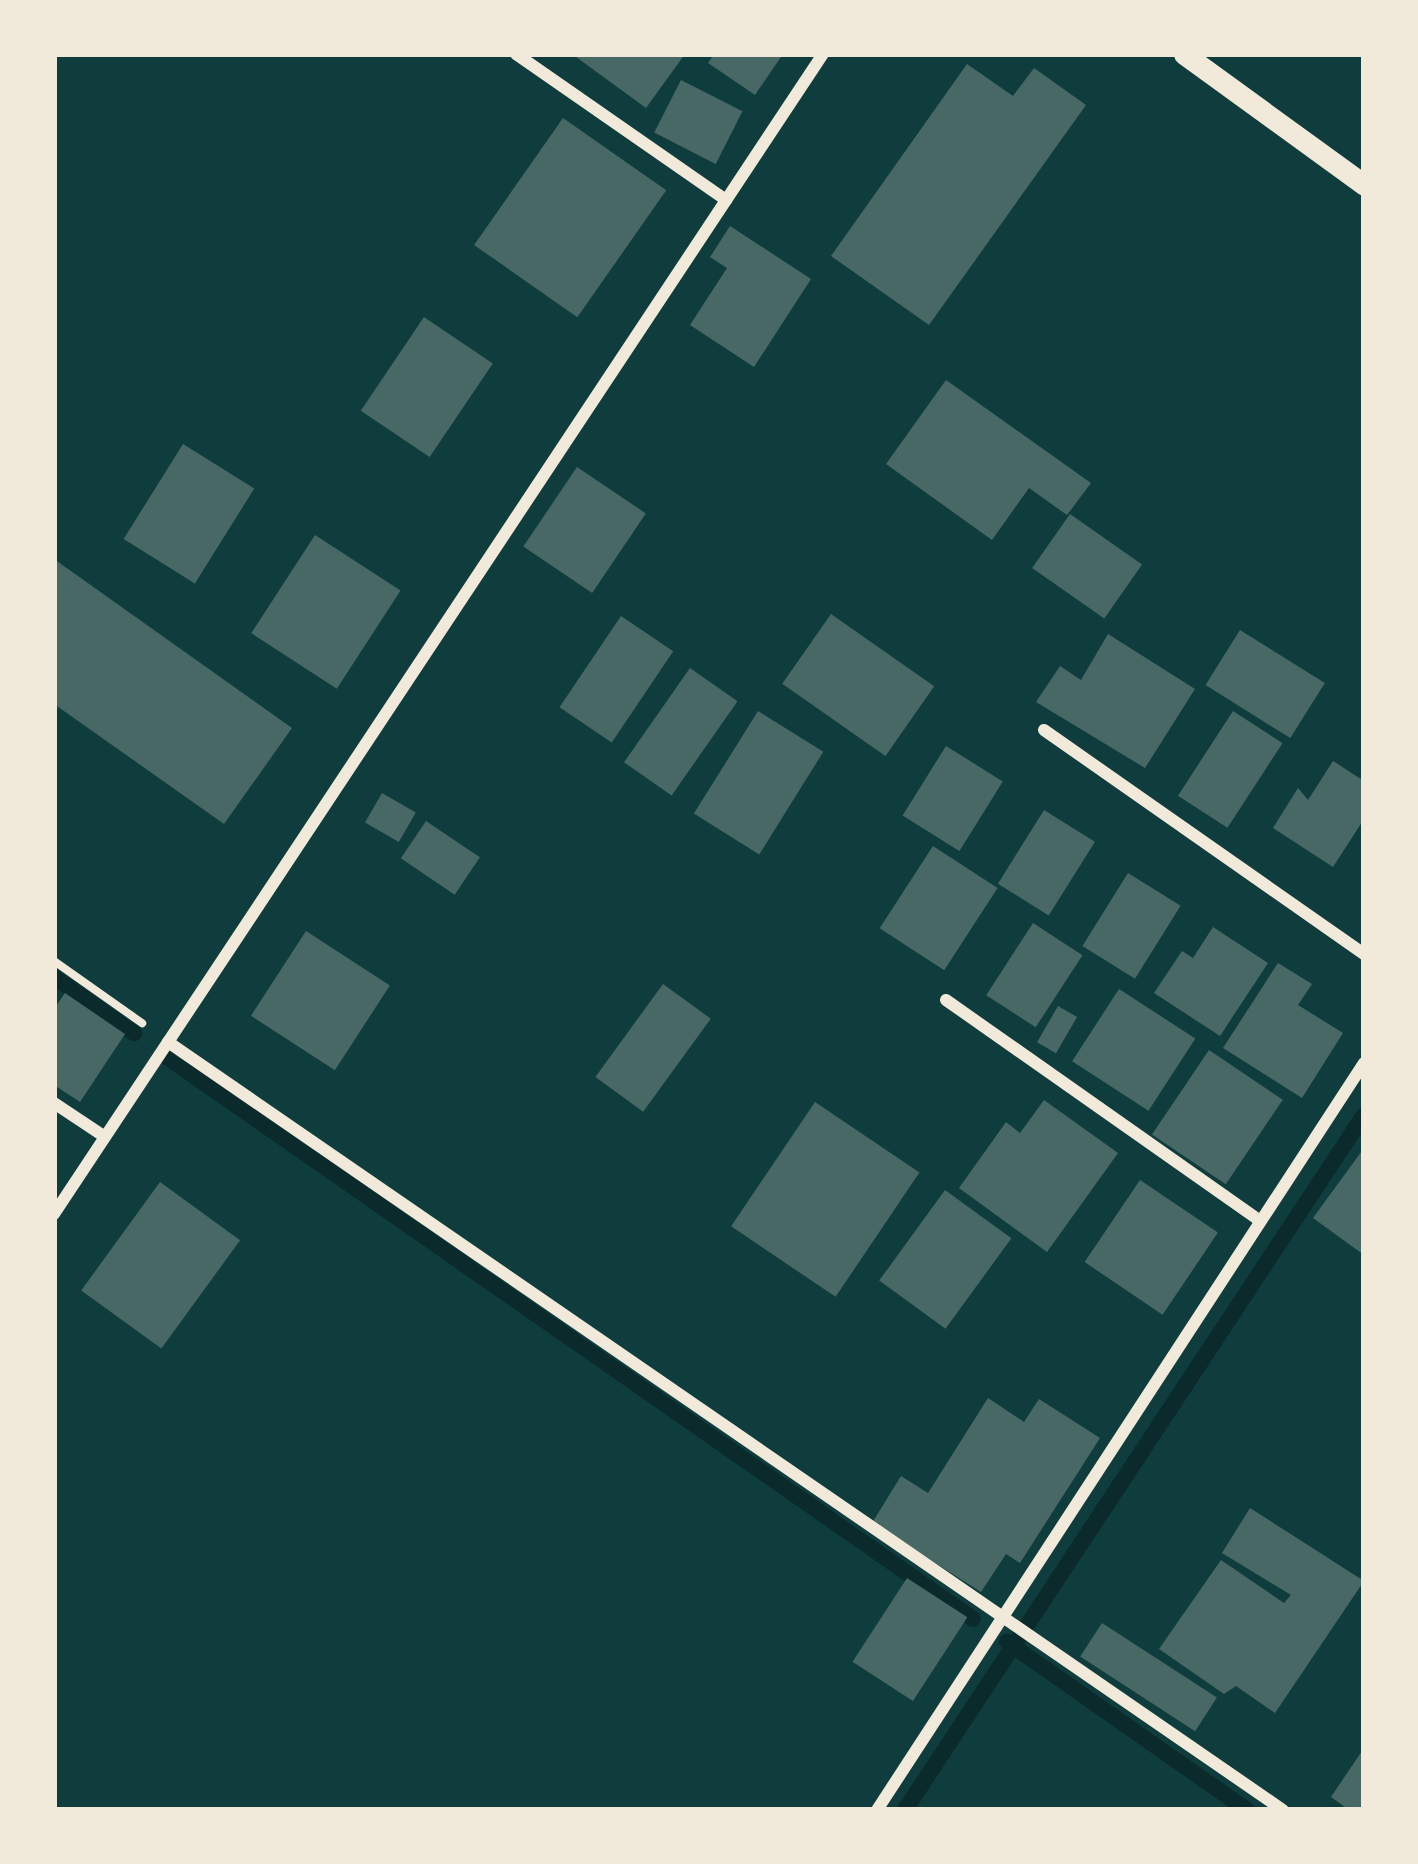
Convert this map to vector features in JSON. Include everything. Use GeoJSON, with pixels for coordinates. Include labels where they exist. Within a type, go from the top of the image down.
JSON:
{"type":"FeatureCollection","features":[{"type":"Feature","properties":{"kind":"street"},"geometry":{"type":"LineString","coordinates":[[516,54],[726,200]]}},
{"type":"Feature","properties":{"kind":"street"},"geometry":{"type":"LineString","coordinates":[[54,1214],[823,54]]}},
{"type":"Feature","properties":{"kind":"street"},"geometry":{"type":"LineString","coordinates":[[1184,54],[1364,185]]}},
{"type":"Feature","properties":{"kind":"street"},"geometry":{"type":"LineString","coordinates":[[1044,730],[1364,953]]}},
{"type":"Feature","properties":{"kind":"street"},"geometry":{"type":"LineString","coordinates":[[946,1000],[1260,1221]]}},
{"type":"Feature","properties":{"kind":"street"},"geometry":{"type":"LineString","coordinates":[[168,1042],[1283,1810]]}},
{"type":"Feature","properties":{"kind":"street"},"geometry":{"type":"LineString","coordinates":[[877,1810],[1009,1621],[1364,1063]]}},
{"type":"Feature","properties":{"kind":"street"},"geometry":{"type":"LineString","coordinates":[[54,1102],[105,1137]]}},
{"type":"Feature","properties":{"kind":"path"},"geometry":{"type":"LineString","coordinates":[[54,962],[168,1042]]}},
{"type":"Feature","properties":{"kind":"building"},"geometry":{"type":"Polygon","coordinates":[[[572,54],[685,54],[646,108],[572,54]]]}},
{"type":"Feature","properties":{"kind":"building"},"geometry":{"type":"Polygon","coordinates":[[[714,54],[783,54],[755,95],[708,63],[714,54]]]}},
{"type":"Feature","properties":{"kind":"building"},"geometry":{"type":"Polygon","coordinates":[[[967,64],[1013,96],[1034,68],[1086,105],[929,325],[831,256],[967,64]]]}},
{"type":"Feature","properties":{"kind":"building"},"geometry":{"type":"Polygon","coordinates":[[[681,80],[742,111],[716,164],[654,133],[681,80]]]}},
{"type":"Feature","properties":{"kind":"building"},"geometry":{"type":"Polygon","coordinates":[[[563,118],[666,190],[577,317],[474,245],[563,118]]]}},
{"type":"Feature","properties":{"kind":"building"},"geometry":{"type":"Polygon","coordinates":[[[730,226],[811,279],[754,367],[690,325],[727,268],[710,257],[730,226]]]}},
{"type":"Feature","properties":{"kind":"building"},"geometry":{"type":"Polygon","coordinates":[[[424,317],[493,363],[430,457],[361,411],[424,317]]]}},
{"type":"Feature","properties":{"kind":"building"},"geometry":{"type":"Polygon","coordinates":[[[946,380],[1091,483],[1067,515],[1029,488],[992,540],[886,464],[946,380]]]}},
{"type":"Feature","properties":{"kind":"building"},"geometry":{"type":"Polygon","coordinates":[[[183,444],[254,489],[195,583],[124,539],[183,444]]]}},
{"type":"Feature","properties":{"kind":"building"},"geometry":{"type":"Polygon","coordinates":[[[577,467],[646,513],[592,593],[523,547],[577,467]]]}},
{"type":"Feature","properties":{"kind":"building"},"geometry":{"type":"Polygon","coordinates":[[[1070,514],[1142,564],[1104,619],[1032,568],[1070,514]]]}},
{"type":"Feature","properties":{"kind":"building"},"geometry":{"type":"Polygon","coordinates":[[[315,535],[401,591],[337,689],[251,633],[315,535]]]}},
{"type":"Feature","properties":{"kind":"building"},"geometry":{"type":"Polygon","coordinates":[[[54,559],[292,728],[224,824],[54,704],[54,559]]]}},
{"type":"Feature","properties":{"kind":"building"},"geometry":{"type":"Polygon","coordinates":[[[831,614],[934,686],[885,756],[782,684],[831,614]]]}},
{"type":"Feature","properties":{"kind":"building"},"geometry":{"type":"Polygon","coordinates":[[[621,616],[673,651],[612,742],[559,707],[621,616]]]}},
{"type":"Feature","properties":{"kind":"building"},"geometry":{"type":"Polygon","coordinates":[[[1240,630],[1325,683],[1290,738],[1206,685],[1240,630]]]}},
{"type":"Feature","properties":{"kind":"building"},"geometry":{"type":"Polygon","coordinates":[[[1108,634],[1195,689],[1145,768],[1036,702],[1060,666],[1081,680],[1108,634]]]}},
{"type":"Feature","properties":{"kind":"building"},"geometry":{"type":"Polygon","coordinates":[[[690,668],[738,701],[672,795],[624,762],[690,668]]]}},
{"type":"Feature","properties":{"kind":"building"},"geometry":{"type":"Polygon","coordinates":[[[758,711],[823,752],[759,854],[694,814],[758,711]]]}},
{"type":"Feature","properties":{"kind":"building"},"geometry":{"type":"Polygon","coordinates":[[[1233,711],[1282,743],[1227,828],[1178,796],[1233,711]]]}},
{"type":"Feature","properties":{"kind":"building"},"geometry":{"type":"Polygon","coordinates":[[[946,746],[1003,782],[959,851],[903,816],[946,746]]]}},
{"type":"Feature","properties":{"kind":"building"},"geometry":{"type":"Polygon","coordinates":[[[1333,761],[1364,781],[1364,819],[1333,867],[1273,828],[1298,788],[1308,800],[1333,761]]]}},
{"type":"Feature","properties":{"kind":"building"},"geometry":{"type":"Polygon","coordinates":[[[382,793],[416,812],[399,842],[365,822],[382,793]]]}},
{"type":"Feature","properties":{"kind":"building"},"geometry":{"type":"Polygon","coordinates":[[[1044,810],[1095,842],[1049,916],[998,884],[1044,810]]]}},
{"type":"Feature","properties":{"kind":"building"},"geometry":{"type":"Polygon","coordinates":[[[426,821],[480,857],[455,895],[401,858],[426,821]]]}},
{"type":"Feature","properties":{"kind":"building"},"geometry":{"type":"Polygon","coordinates":[[[933,846],[998,888],[944,970],[880,928],[933,846]]]}},
{"type":"Feature","properties":{"kind":"building"},"geometry":{"type":"Polygon","coordinates":[[[1128,873],[1181,906],[1135,979],[1082,946],[1128,873]]]}},
{"type":"Feature","properties":{"kind":"building"},"geometry":{"type":"Polygon","coordinates":[[[1033,923],[1082,955],[1036,1027],[986,995],[1033,923]]]}},
{"type":"Feature","properties":{"kind":"building"},"geometry":{"type":"Polygon","coordinates":[[[1213,927],[1268,963],[1220,1036],[1154,993],[1182,951],[1193,958],[1213,927]]]}},
{"type":"Feature","properties":{"kind":"building"},"geometry":{"type":"Polygon","coordinates":[[[306,931],[390,985],[335,1070],[251,1016],[306,931]]]}},
{"type":"Feature","properties":{"kind":"building"},"geometry":{"type":"Polygon","coordinates":[[[1278,963],[1312,984],[1298,1005],[1343,1033],[1302,1098],[1223,1048],[1278,963]]]}},
{"type":"Feature","properties":{"kind":"building"},"geometry":{"type":"Polygon","coordinates":[[[663,984],[711,1019],[643,1112],[595,1077],[663,984]]]}},
{"type":"Feature","properties":{"kind":"building"},"geometry":{"type":"Polygon","coordinates":[[[1119,989],[1195,1039],[1148,1111],[1072,1061],[1119,989]]]}},
{"type":"Feature","properties":{"kind":"building"},"geometry":{"type":"Polygon","coordinates":[[[65,993],[125,1034],[80,1102],[54,1085],[54,1009],[65,993]]]}},
{"type":"Feature","properties":{"kind":"building"},"geometry":{"type":"Polygon","coordinates":[[[1058,1006],[1077,1017],[1056,1053],[1037,1042],[1058,1006]]]}},
{"type":"Feature","properties":{"kind":"building"},"geometry":{"type":"Polygon","coordinates":[[[1209,1050],[1283,1100],[1226,1184],[1152,1135],[1209,1050]]]}},
{"type":"Feature","properties":{"kind":"building"},"geometry":{"type":"Polygon","coordinates":[[[1044,1100],[1118,1153],[1047,1252],[959,1188],[1006,1122],[1020,1133],[1044,1100]]]}},
{"type":"Feature","properties":{"kind":"building"},"geometry":{"type":"Polygon","coordinates":[[[815,1102],[919,1172],[836,1297],[731,1226],[815,1102]]]}},
{"type":"Feature","properties":{"kind":"building"},"geometry":{"type":"Polygon","coordinates":[[[1364,1148],[1364,1255],[1313,1218],[1364,1148]]]}},
{"type":"Feature","properties":{"kind":"building"},"geometry":{"type":"Polygon","coordinates":[[[1140,1180],[1218,1233],[1163,1315],[1085,1262],[1140,1180]]]}},
{"type":"Feature","properties":{"kind":"building"},"geometry":{"type":"Polygon","coordinates":[[[160,1182],[240,1240],[161,1349],[81,1290],[160,1182]]]}},
{"type":"Feature","properties":{"kind":"building"},"geometry":{"type":"Polygon","coordinates":[[[945,1190],[1011,1238],[946,1329],[879,1281],[945,1190]]]}},
{"type":"Feature","properties":{"kind":"building"},"geometry":{"type":"Polygon","coordinates":[[[988,1398],[1024,1422],[1039,1399],[1100,1438],[1020,1563],[1006,1554],[981,1592],[872,1523],[901,1476],[928,1493],[988,1398]]]}},
{"type":"Feature","properties":{"kind":"building"},"geometry":{"type":"Polygon","coordinates":[[[1250,1508],[1364,1581],[1275,1713],[1236,1686],[1224,1694],[1159,1649],[1221,1560],[1284,1603],[1291,1595],[1222,1553],[1250,1508]]]}},
{"type":"Feature","properties":{"kind":"building"},"geometry":{"type":"Polygon","coordinates":[[[907,1578],[967,1617],[913,1701],[853,1662],[907,1578]]]}},
{"type":"Feature","properties":{"kind":"building"},"geometry":{"type":"Polygon","coordinates":[[[1102,1623],[1217,1698],[1195,1731],[1080,1657],[1102,1623]]]}},
{"type":"Feature","properties":{"kind":"building"},"geometry":{"type":"Polygon","coordinates":[[[1364,1748],[1364,1810],[1349,1810],[1331,1797],[1364,1748]]]}},
{"type":"Feature","properties":{"kind":"waterway"},"geometry":{"type":"LineString","coordinates":[[54,977],[134,1033]]}},
{"type":"Feature","properties":{"kind":"waterway"},"geometry":{"type":"LineString","coordinates":[[164,1055],[973,1619]]}},
{"type":"Feature","properties":{"kind":"waterway"},"geometry":{"type":"LineString","coordinates":[[905,1810],[1364,1115]]}},
{"type":"Feature","properties":{"kind":"waterway"},"geometry":{"type":"LineString","coordinates":[[1007,1642],[1247,1810]]}}]}
